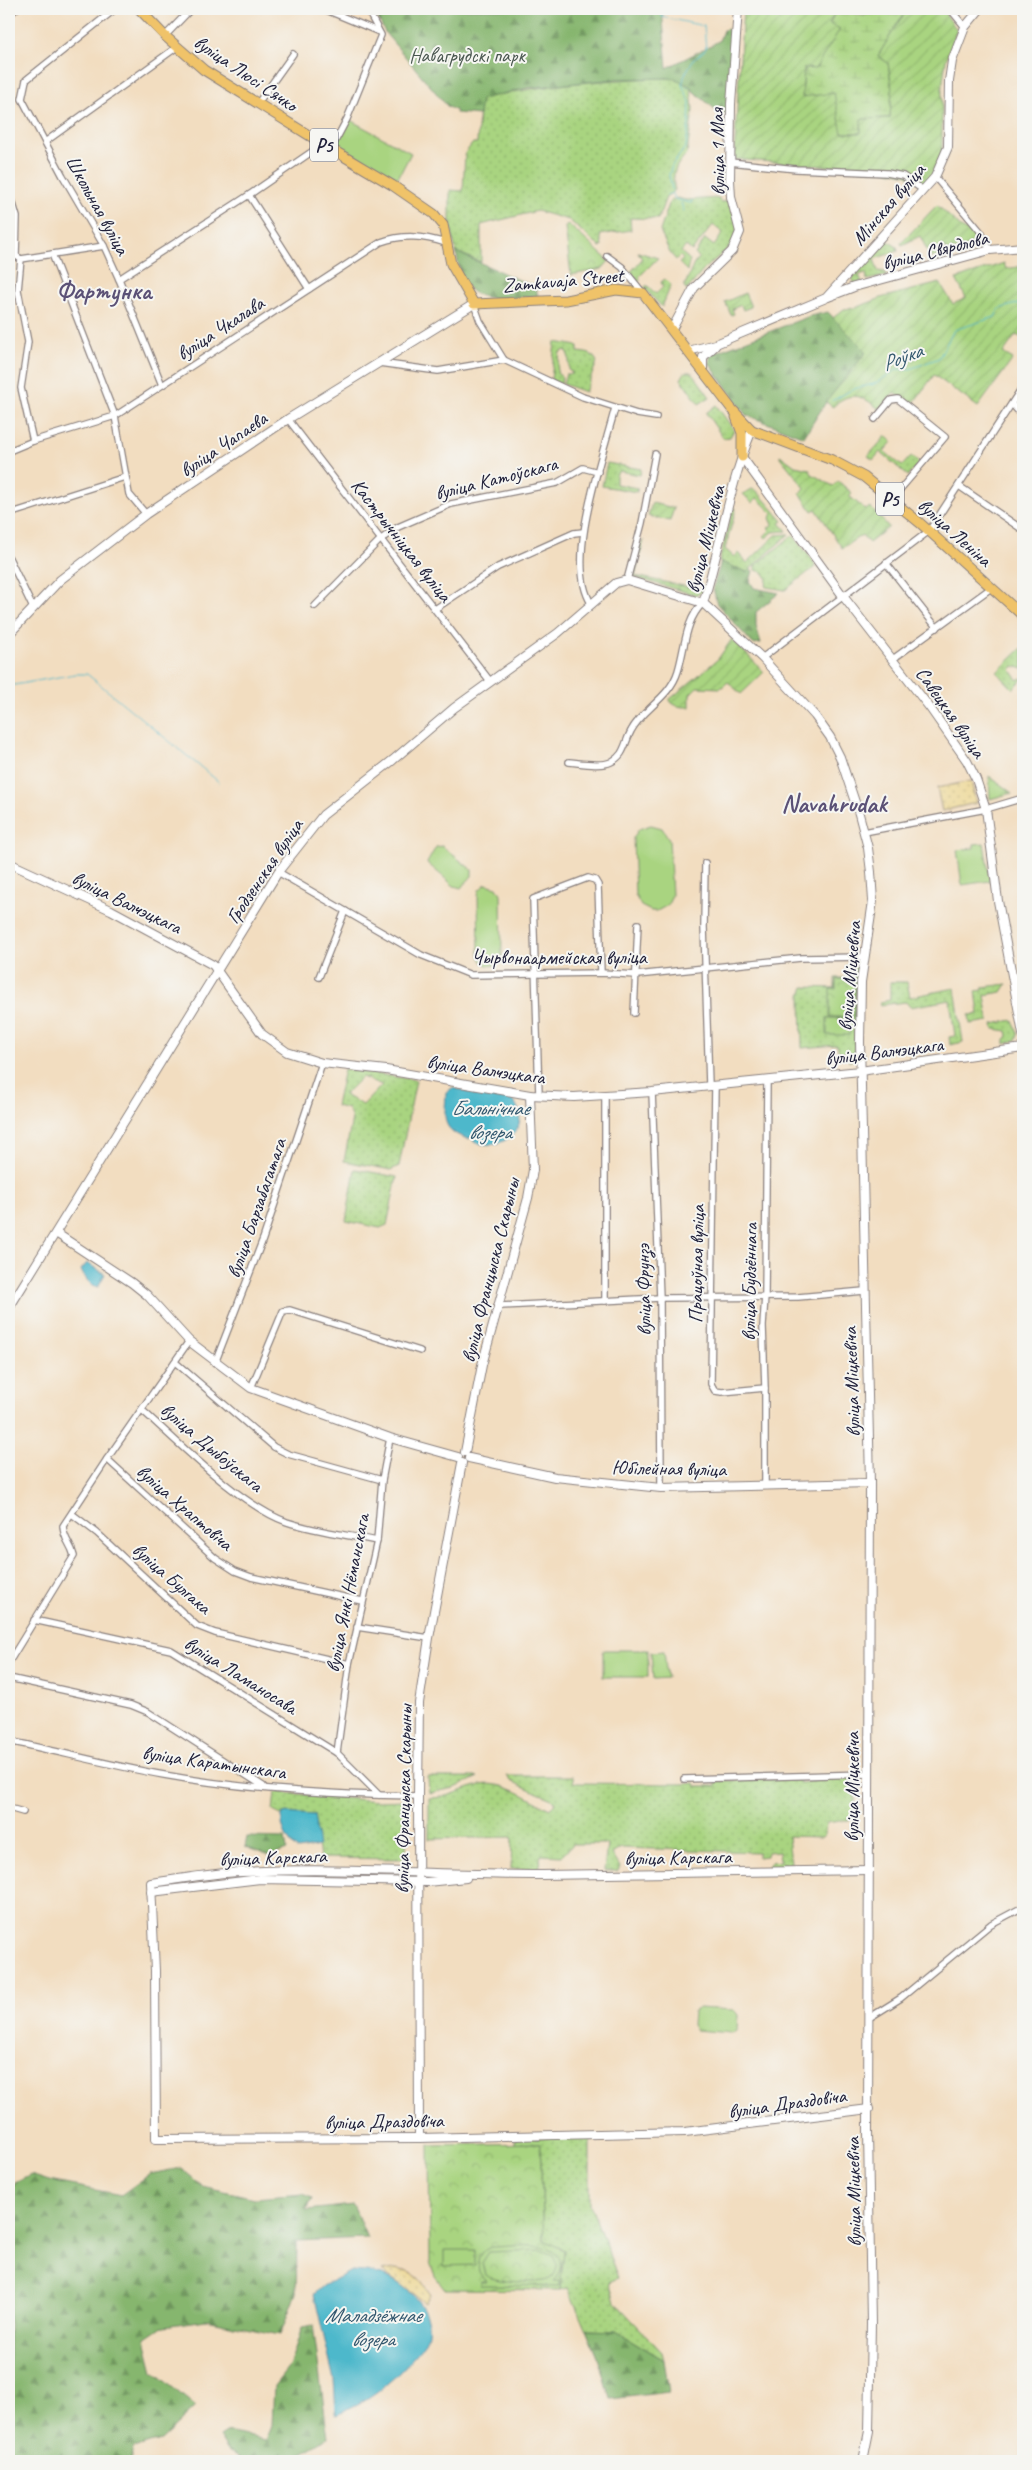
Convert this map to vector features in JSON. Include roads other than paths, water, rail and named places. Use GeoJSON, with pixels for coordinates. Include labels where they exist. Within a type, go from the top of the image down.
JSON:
{"type":"FeatureCollection","features":[{"type":"Feature","properties":{"kind":"main road","name":"вуліца Люсі Сячко"},"geometry":{"type":"LineString","coordinates":[[139,9],[165,36],[204,70],[420,203],[443,225],[451,264],[474,304]]}},
{"type":"Feature","properties":{"kind":"main road","name":"Zamkavaja Street"},"geometry":{"type":"LineString","coordinates":[[474,304],[566,300],[616,290],[643,293],[672,330]]}},
{"type":"Feature","properties":{"kind":"main road","name":"Р5"},"geometry":{"type":"LineString","coordinates":[[672,330],[688,351]]}},
{"type":"Feature","properties":{"kind":"main road","name":"вуліца Леніна"},"geometry":{"type":"LineString","coordinates":[[688,351],[731,408],[752,430],[850,468],[929,531],[1023,616]]}},
{"type":"Feature","properties":{"kind":"main road"},"geometry":{"type":"LineString","coordinates":[[731,408],[742,434],[742,457]]}},
{"type":"Feature","properties":{"kind":"street"},"geometry":{"type":"LineString","coordinates":[[9,14],[16,9]]}},
{"type":"Feature","properties":{"kind":"street","name":"Школьная вуліца"},"geometry":{"type":"LineString","coordinates":[[115,9],[26,80],[22,99],[104,246],[162,385]]}},
{"type":"Feature","properties":{"kind":"street"},"geometry":{"type":"LineString","coordinates":[[165,36],[191,9]]}},
{"type":"Feature","properties":{"kind":"street"},"geometry":{"type":"LineString","coordinates":[[324,9],[377,31]]}},
{"type":"Feature","properties":{"kind":"street"},"geometry":{"type":"LineString","coordinates":[[119,279],[327,147],[347,119],[380,35],[367,9]]}},
{"type":"Feature","properties":{"kind":"street","name":"вуліца 1 Мая"},"geometry":{"type":"LineString","coordinates":[[672,330],[688,297],[700,281],[728,255],[738,240],[740,226],[730,192],[730,162],[731,104],[738,9]]}},
{"type":"Feature","properties":{"kind":"street"},"geometry":{"type":"LineString","coordinates":[[950,9],[965,27]]}},
{"type":"Feature","properties":{"kind":"street","name":"Мінская вуліца"},"geometry":{"type":"LineString","coordinates":[[688,351],[716,344],[826,298],[935,177],[948,148],[949,81],[952,61],[965,27],[980,9]]}},
{"type":"Feature","properties":{"kind":"street"},"geometry":{"type":"LineString","coordinates":[[45,142],[177,47]]}},
{"type":"Feature","properties":{"kind":"street"},"geometry":{"type":"LineString","coordinates":[[258,103],[293,54]]}},
{"type":"Feature","properties":{"kind":"street"},"geometry":{"type":"LineString","coordinates":[[730,162],[796,169],[887,173],[903,176],[923,190]]}},
{"type":"Feature","properties":{"kind":"street"},"geometry":{"type":"LineString","coordinates":[[935,177],[981,232],[990,250]]}},
{"type":"Feature","properties":{"kind":"street"},"geometry":{"type":"LineString","coordinates":[[9,190],[17,217],[18,290],[28,342],[21,388],[33,441]]}},
{"type":"Feature","properties":{"kind":"street"},"geometry":{"type":"LineString","coordinates":[[249,195],[309,289]]}},
{"type":"Feature","properties":{"kind":"street","name":"вуліца Чкалава"},"geometry":{"type":"LineString","coordinates":[[9,452],[33,441],[115,416],[370,248],[394,238],[423,237],[446,243]]}},
{"type":"Feature","properties":{"kind":"street"},"geometry":{"type":"LineString","coordinates":[[9,257],[19,258],[104,246]]}},
{"type":"Feature","properties":{"kind":"street","name":"вуліца Свярдлова"},"geometry":{"type":"LineString","coordinates":[[826,298],[854,287],[990,250],[1023,247]]}},
{"type":"Feature","properties":{"kind":"street"},"geometry":{"type":"LineString","coordinates":[[52,254],[115,416],[129,494],[146,514]]}},
{"type":"Feature","properties":{"kind":"street"},"geometry":{"type":"LineString","coordinates":[[607,256],[622,268],[643,293]]}},
{"type":"Feature","properties":{"kind":"street"},"geometry":{"type":"LineString","coordinates":[[846,277],[847,284],[854,287]]}},
{"type":"Feature","properties":{"kind":"street"},"geometry":{"type":"LineString","coordinates":[[474,304],[480,321],[504,360],[584,397],[615,408],[656,417]]}},
{"type":"Feature","properties":{"kind":"street","name":"вуліца Чапаева"},"geometry":{"type":"LineString","coordinates":[[9,634],[60,580],[146,514],[288,419],[474,304]]}},
{"type":"Feature","properties":{"kind":"street"},"geometry":{"type":"LineString","coordinates":[[703,370],[702,357],[716,344]]}},
{"type":"Feature","properties":{"kind":"street"},"geometry":{"type":"LineString","coordinates":[[379,363],[438,371],[504,360]]}},
{"type":"Feature","properties":{"kind":"street"},"geometry":{"type":"LineString","coordinates":[[762,658],[929,531],[1023,386]]}},
{"type":"Feature","properties":{"kind":"street"},"geometry":{"type":"LineString","coordinates":[[875,420],[891,400],[898,398],[946,437],[891,500]]}},
{"type":"Feature","properties":{"kind":"street"},"geometry":{"type":"LineString","coordinates":[[1012,404],[1023,417]]}},
{"type":"Feature","properties":{"kind":"street"},"geometry":{"type":"LineString","coordinates":[[591,603],[585,593],[582,582],[581,545],[615,408]]}},
{"type":"Feature","properties":{"kind":"street","name":"Кастрычніцкая вуліца"},"geometry":{"type":"LineString","coordinates":[[288,419],[490,681]]}},
{"type":"Feature","properties":{"kind":"street"},"geometry":{"type":"LineString","coordinates":[[742,457],[752,430]]}},
{"type":"Feature","properties":{"kind":"street"},"geometry":{"type":"LineString","coordinates":[[569,762],[609,764],[622,756],[632,730],[664,697],[678,674],[690,623],[696,610],[703,603],[627,580],[642,524],[655,454]]}},
{"type":"Feature","properties":{"kind":"street","name":"Савецкая вуліца"},"geometry":{"type":"LineString","coordinates":[[742,457],[843,596],[894,659],[966,761],[976,779],[986,809],[998,901],[1023,1034]]}},
{"type":"Feature","properties":{"kind":"street","name":"вуліца Міцкевіча"},"geometry":{"type":"LineString","coordinates":[[742,457],[715,566],[703,603],[762,658],[815,716],[830,737],[840,757],[864,832],[871,872],[873,901],[861,982],[860,1071],[870,1483],[868,1774],[870,2371],[869,2431],[863,2461]]}},
{"type":"Feature","properties":{"kind":"street","name":"вуліца Катоўскага"},"geometry":{"type":"LineString","coordinates":[[314,606],[380,540],[398,527],[451,504],[557,483],[583,468],[598,472]]}},
{"type":"Feature","properties":{"kind":"street"},"geometry":{"type":"LineString","coordinates":[[9,514],[125,477]]}},
{"type":"Feature","properties":{"kind":"street"},"geometry":{"type":"LineString","coordinates":[[959,486],[1023,530]]}},
{"type":"Feature","properties":{"kind":"street"},"geometry":{"type":"LineString","coordinates":[[435,609],[498,567],[574,533],[583,532]]}},
{"type":"Feature","properties":{"kind":"street"},"geometry":{"type":"LineString","coordinates":[[9,558],[33,608]]}},
{"type":"Feature","properties":{"kind":"street"},"geometry":{"type":"LineString","coordinates":[[886,564],[937,628]]}},
{"type":"Feature","properties":{"kind":"street","name":"Гродзенская вуліца"},"geometry":{"type":"LineString","coordinates":[[9,1308],[278,872],[323,815],[490,681],[543,645],[616,583],[627,580]]}},
{"type":"Feature","properties":{"kind":"street"},"geometry":{"type":"LineString","coordinates":[[894,659],[991,588]]}},
{"type":"Feature","properties":{"kind":"street"},"geometry":{"type":"LineString","coordinates":[[864,832],[986,809],[1023,798]]}},
{"type":"Feature","properties":{"kind":"street","name":"вуліца Валчэцкага"},"geometry":{"type":"LineString","coordinates":[[9,863],[111,910],[200,956],[218,970],[262,1034],[287,1052],[322,1063],[386,1070],[530,1095],[574,1097],[652,1092],[860,1071],[1023,1048]]}},
{"type":"Feature","properties":{"kind":"street","name":"Працоўная вуліца"},"geometry":{"type":"LineString","coordinates":[[705,863],[706,967],[712,1085],[711,1384],[714,1391],[722,1392],[766,1388]]}},
{"type":"Feature","properties":{"kind":"street","name":"Чырвонаармейская вуліца"},"geometry":{"type":"LineString","coordinates":[[278,872],[421,955],[471,975],[601,973],[637,975],[801,958],[865,957]]}},
{"type":"Feature","properties":{"kind":"street"},"geometry":{"type":"LineString","coordinates":[[539,1094],[537,974],[533,900],[588,878],[595,880],[598,884],[601,973]]}},
{"type":"Feature","properties":{"kind":"street"},"geometry":{"type":"LineString","coordinates":[[319,977],[344,912]]}},
{"type":"Feature","properties":{"kind":"street"},"geometry":{"type":"LineString","coordinates":[[634,1013],[638,924]]}},
{"type":"Feature","properties":{"kind":"street","name":"вуліца Барзабагатага"},"geometry":{"type":"LineString","coordinates":[[215,1363],[260,1248],[322,1063]]}},
{"type":"Feature","properties":{"kind":"street","name":"вуліца Будзённага"},"geometry":{"type":"LineString","coordinates":[[765,1484],[766,1388],[763,1326],[765,1296],[767,1081]]}},
{"type":"Feature","properties":{"kind":"street","name":"вуліца Фрунзэ"},"geometry":{"type":"LineString","coordinates":[[652,1092],[660,1298],[661,1488]]}},
{"type":"Feature","properties":{"kind":"street","name":"вуліца Францыска Скарыны"},"geometry":{"type":"LineString","coordinates":[[419,2138],[418,1796],[420,1703],[429,1638],[482,1365],[500,1306],[528,1198],[531,1179],[530,1095]]}},
{"type":"Feature","properties":{"kind":"street"},"geometry":{"type":"LineString","coordinates":[[605,1096],[605,1301]]}},
{"type":"Feature","properties":{"kind":"street","name":"Юбілейная вуліца"},"geometry":{"type":"LineString","coordinates":[[56,1233],[132,1283],[147,1295],[189,1341],[215,1363],[251,1388],[390,1438],[464,1458],[555,1478],[661,1488],[765,1484],[870,1483]]}},
{"type":"Feature","properties":{"kind":"street"},"geometry":{"type":"LineString","coordinates":[[500,1306],[711,1296],[798,1297],[864,1291]]}},
{"type":"Feature","properties":{"kind":"street"},"geometry":{"type":"LineString","coordinates":[[251,1388],[283,1311],[290,1310],[420,1351]]}},
{"type":"Feature","properties":{"kind":"street"},"geometry":{"type":"LineString","coordinates":[[9,1662],[74,1556],[73,1549],[64,1538],[63,1526],[189,1341]]}},
{"type":"Feature","properties":{"kind":"street"},"geometry":{"type":"LineString","coordinates":[[175,1362],[274,1447],[288,1454],[382,1480]]}},
{"type":"Feature","properties":{"kind":"street","name":"вуліца Дыбоўскага"},"geometry":{"type":"LineString","coordinates":[[142,1410],[219,1478],[259,1507],[286,1522],[377,1541]]}},
{"type":"Feature","properties":{"kind":"street","name":"вуліца Янкі Нёманскага"},"geometry":{"type":"LineString","coordinates":[[337,1753],[350,1664],[362,1601],[377,1541],[382,1480],[390,1438]]}},
{"type":"Feature","properties":{"kind":"street","name":"вуліца Храптовіча"},"geometry":{"type":"LineString","coordinates":[[107,1459],[215,1558],[235,1571],[251,1577],[362,1601]]}},
{"type":"Feature","properties":{"kind":"street","name":"вуліца Булгака"},"geometry":{"type":"LineString","coordinates":[[72,1514],[97,1533],[197,1626],[215,1633],[350,1664]]}},
{"type":"Feature","properties":{"kind":"street","name":"вуліца Ламаносава"},"geometry":{"type":"LineString","coordinates":[[34,1620],[171,1650],[337,1753],[380,1796]]}},
{"type":"Feature","properties":{"kind":"street"},"geometry":{"type":"LineString","coordinates":[[357,1627],[429,1638]]}},
{"type":"Feature","properties":{"kind":"street"},"geometry":{"type":"LineString","coordinates":[[9,1678],[131,1705],[148,1712],[266,1787]]}},
{"type":"Feature","properties":{"kind":"street","name":"вуліца Каратынскага"},"geometry":{"type":"LineString","coordinates":[[9,1741],[165,1775],[266,1787],[380,1796],[418,1796]]}},
{"type":"Feature","properties":{"kind":"street"},"geometry":{"type":"LineString","coordinates":[[684,1779],[868,1774]]}},
{"type":"Feature","properties":{"kind":"street"},"geometry":{"type":"LineString","coordinates":[[9,1808],[23,1812]]}},
{"type":"Feature","properties":{"kind":"street","name":"вуліца Карскага"},"geometry":{"type":"LineString","coordinates":[[150,1882],[240,1872],[418,1871],[488,1875],[869,1870]]}},
{"type":"Feature","properties":{"kind":"street","name":"вуліца Карскага"},"geometry":{"type":"LineString","coordinates":[[151,1892],[260,1879],[418,1881],[488,1875]]}},
{"type":"Feature","properties":{"kind":"street","name":"вуліца Драздовіча"},"geometry":{"type":"LineString","coordinates":[[150,1882],[155,1971],[156,2139],[419,2138],[685,2132],[868,2108]]}},
{"type":"Feature","properties":{"kind":"street"},"geometry":{"type":"LineString","coordinates":[[869,2018],[901,1998],[991,1924],[1023,1907]]}},
{"type":"Feature","properties":{"kind":"water","name":"Бальнічнае возера"},"geometry":{"type":"Polygon","coordinates":[[[452,1088],[512,1099],[518,1109],[520,1119],[518,1127],[512,1135],[495,1144],[474,1142],[472,1137],[468,1139],[453,1132],[448,1127],[445,1116],[446,1093],[452,1088]]]}},
{"type":"Feature","properties":{"kind":"water"},"geometry":{"type":"Polygon","coordinates":[[[87,1263],[105,1274],[98,1287],[90,1283],[81,1270],[87,1263]]]}},
{"type":"Feature","properties":{"kind":"water"},"geometry":{"type":"Polygon","coordinates":[[[283,1813],[314,1815],[319,1846],[298,1850],[294,1847],[283,1828],[283,1813]]]}},
{"type":"Feature","properties":{"kind":"water","name":"Маладзёжнае возера"},"geometry":{"type":"Polygon","coordinates":[[[351,2271],[385,2276],[403,2287],[419,2303],[425,2313],[428,2333],[420,2350],[386,2384],[358,2404],[336,2414],[334,2380],[314,2294],[323,2286],[351,2271]]]}},
{"type":"Feature","properties":{"kind":"waterway"},"geometry":{"type":"LineString","coordinates":[[660,9],[662,17],[704,26],[706,49],[693,60],[685,74],[682,85],[690,102],[686,146],[672,166],[669,175],[673,193],[667,195]]}},
{"type":"Feature","properties":{"kind":"waterway"},"geometry":{"type":"LineString","coordinates":[[683,85],[689,88]]}},
{"type":"Feature","properties":{"kind":"waterway"},"geometry":{"type":"LineString","coordinates":[[673,194],[675,199],[691,203],[692,200]]}},
{"type":"Feature","properties":{"kind":"waterway"},"geometry":{"type":"LineString","coordinates":[[681,203],[684,211]]}},
{"type":"Feature","properties":{"kind":"waterway","name":"Роўка"},"geometry":{"type":"LineString","coordinates":[[832,401],[853,389],[874,384],[898,369],[907,370],[939,358],[954,330],[995,317],[999,309],[1023,302]]}},
{"type":"Feature","properties":{"kind":"waterway"},"geometry":{"type":"LineString","coordinates":[[9,686],[75,674],[87,674],[219,782]]}},
{"type":"Feature","properties":{"kind":"district","name":"Фартунка"},"geometry":{"type":"Point","coordinates":[104,290]}},
{"type":"Feature","properties":{"kind":"district","name":"Navahrudak"},"geometry":{"type":"Point","coordinates":[834,803]}},
{"type":"Feature","properties":{"kind":"park label","name":"Навагрудскі парк"},"geometry":{"type":"Point","coordinates":[467,55]}}]}
